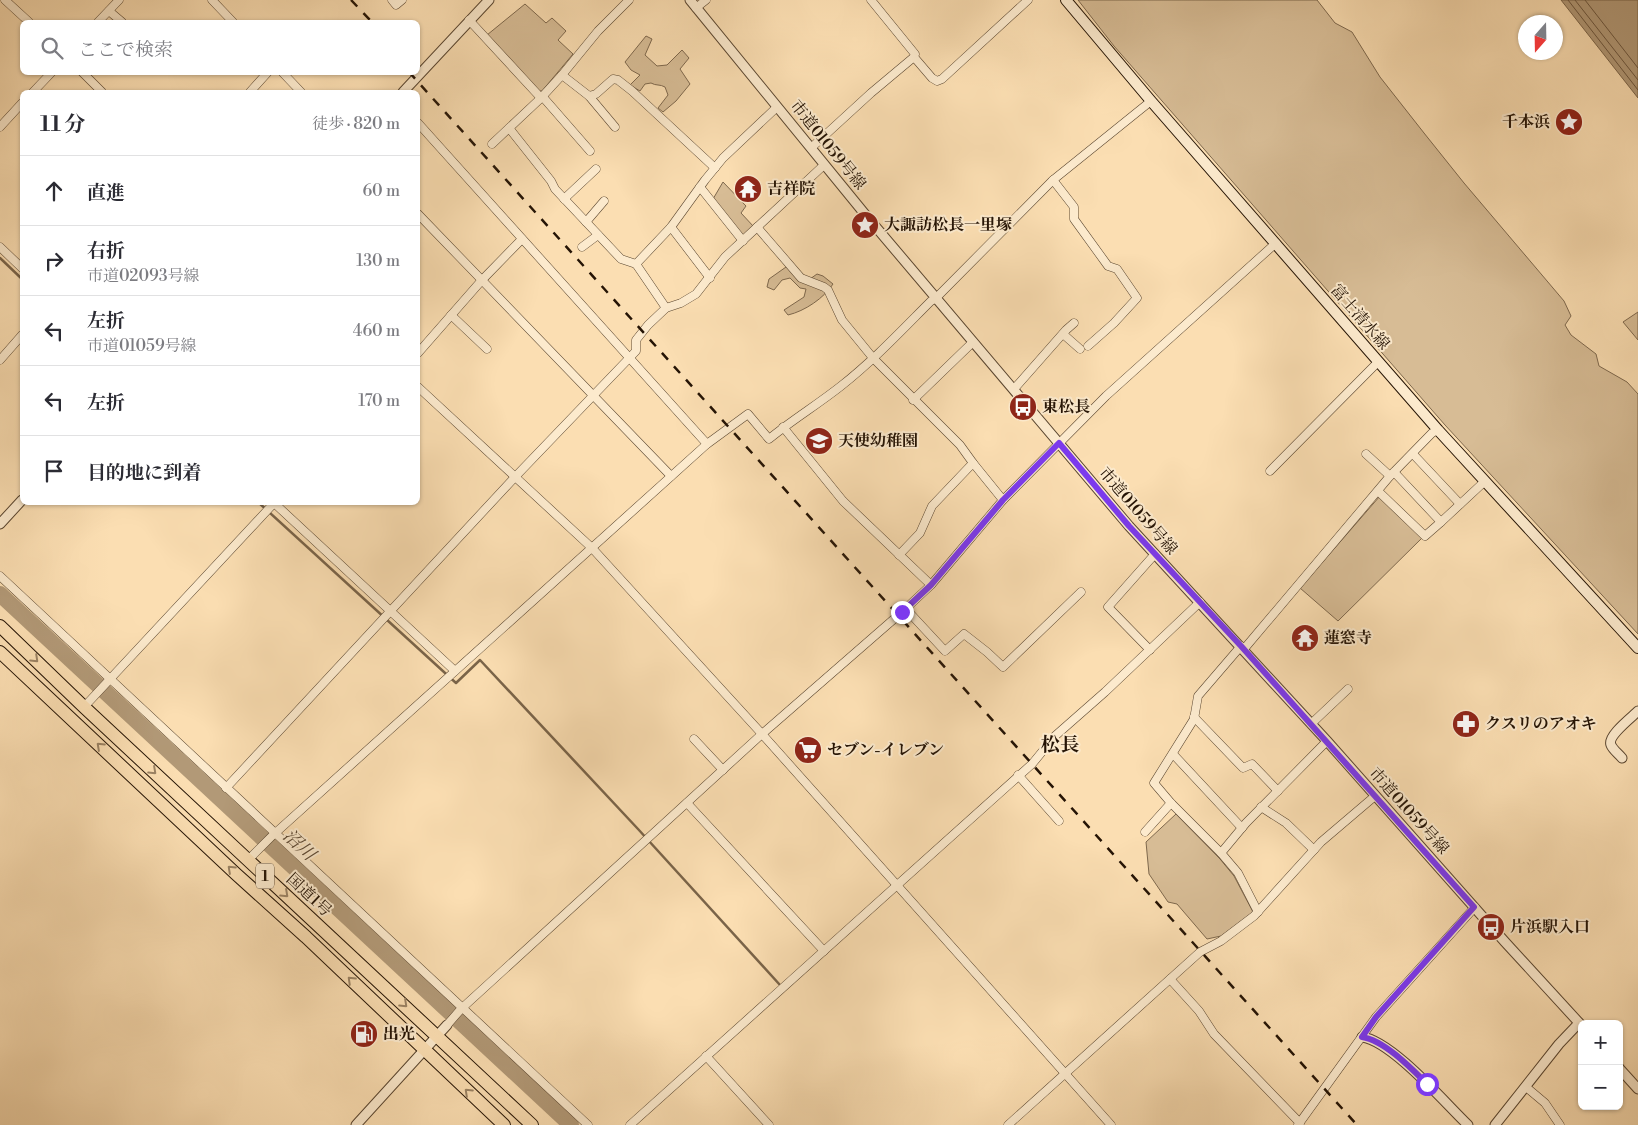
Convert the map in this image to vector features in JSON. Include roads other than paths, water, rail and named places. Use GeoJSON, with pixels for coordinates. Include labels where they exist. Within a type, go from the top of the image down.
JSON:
{"type":"FeatureCollection","features":[{"type":"Feature","properties":{"kind":"highway","name":"国道1号"},"geometry":{"type":"LineString","coordinates":[[0,626],[84,707],[532,1125]]}},
{"type":"Feature","properties":{"kind":"highway","name":"国道1号"},"geometry":{"type":"LineString","coordinates":[[0,652],[306,937],[504,1125]]}},
{"type":"Feature","properties":{"kind":"main road","name":"富士清水線"},"geometry":{"type":"LineString","coordinates":[[1066,0],[1438,430],[1638,648]]}},
{"type":"Feature","properties":{"kind":"street"},"geometry":{"type":"LineString","coordinates":[[5,0],[27,20]]}},
{"type":"Feature","properties":{"kind":"street"},"geometry":{"type":"LineString","coordinates":[[100,20],[119,0]]}},
{"type":"Feature","properties":{"kind":"street"},"geometry":{"type":"LineString","coordinates":[[212,0],[231,20]]}},
{"type":"Feature","properties":{"kind":"street"},"geometry":{"type":"LineString","coordinates":[[392,0],[396,5],[402,0]]}},
{"type":"Feature","properties":{"kind":"street"},"geometry":{"type":"LineString","coordinates":[[420,73],[489,0]]}},
{"type":"Feature","properties":{"kind":"street"},"geometry":{"type":"LineString","coordinates":[[492,144],[562,75],[598,31],[629,0]]}},
{"type":"Feature","properties":{"kind":"street","name":"市道01059号線"},"geometry":{"type":"LineString","coordinates":[[690,0],[935,299],[1155,554],[1242,647],[1578,1022]]}},
{"type":"Feature","properties":{"kind":"street"},"geometry":{"type":"LineString","coordinates":[[696,8],[706,0]]}},
{"type":"Feature","properties":{"kind":"street"},"geometry":{"type":"LineString","coordinates":[[871,0],[915,54],[914,57],[932,78],[937,81],[942,79],[1028,0]]}},
{"type":"Feature","properties":{"kind":"street"},"geometry":{"type":"LineString","coordinates":[[109,11],[120,20]]}},
{"type":"Feature","properties":{"kind":"street"},"geometry":{"type":"LineString","coordinates":[[469,20],[590,151]]}},
{"type":"Feature","properties":{"kind":"street"},"geometry":{"type":"LineString","coordinates":[[811,148],[914,57]]}},
{"type":"Feature","properties":{"kind":"street"},"geometry":{"type":"LineString","coordinates":[[35,90],[49,75]]}},
{"type":"Feature","properties":{"kind":"street"},"geometry":{"type":"LineString","coordinates":[[85,75],[100,90]]}},
{"type":"Feature","properties":{"kind":"street"},"geometry":{"type":"LineString","coordinates":[[252,90],[265,75]]}},
{"type":"Feature","properties":{"kind":"street"},"geometry":{"type":"LineString","coordinates":[[285,75],[299,90]]}},
{"type":"Feature","properties":{"kind":"street"},"geometry":{"type":"LineString","coordinates":[[405,90],[419,75]]}},
{"type":"Feature","properties":{"kind":"street"},"geometry":{"type":"LineString","coordinates":[[562,75],[589,96],[615,127]]}},
{"type":"Feature","properties":{"kind":"street"},"geometry":{"type":"LineString","coordinates":[[589,96],[596,94],[613,79],[618,80],[632,90],[716,168]]}},
{"type":"Feature","properties":{"kind":"street"},"geometry":{"type":"LineString","coordinates":[[248,860],[274,834],[707,444],[748,414],[769,439],[840,387],[935,299],[1053,180],[1151,100]]}},
{"type":"Feature","properties":{"kind":"street"},"geometry":{"type":"LineString","coordinates":[[1,124],[20,105]]}},
{"type":"Feature","properties":{"kind":"street"},"geometry":{"type":"LineString","coordinates":[[636,264],[671,227],[716,168],[777,107]]}},
{"type":"Feature","properties":{"kind":"street"},"geometry":{"type":"LineString","coordinates":[[420,125],[707,444]]}},
{"type":"Feature","properties":{"kind":"street"},"geometry":{"type":"LineString","coordinates":[[509,128],[564,199],[621,260],[636,264],[666,308]]}},
{"type":"Feature","properties":{"kind":"street"},"geometry":{"type":"LineString","coordinates":[[226,788],[392,612],[515,477],[636,351],[636,340],[642,331],[666,308],[681,304],[696,294],[726,256],[824,165]]}},
{"type":"Feature","properties":{"kind":"street"},"geometry":{"type":"LineString","coordinates":[[564,199],[596,169]]}},
{"type":"Feature","properties":{"kind":"street"},"geometry":{"type":"LineString","coordinates":[[1053,180],[1074,207],[1074,219],[1108,266],[1117,269],[1137,298],[1114,323],[1084,347],[1063,334]]}},
{"type":"Feature","properties":{"kind":"street"},"geometry":{"type":"LineString","coordinates":[[700,187],[743,241]]}},
{"type":"Feature","properties":{"kind":"street"},"geometry":{"type":"LineString","coordinates":[[586,222],[604,201]]}},
{"type":"Feature","properties":{"kind":"street"},"geometry":{"type":"LineString","coordinates":[[420,216],[671,476]]}},
{"type":"Feature","properties":{"kind":"street"},"geometry":{"type":"LineString","coordinates":[[671,227],[710,278]]}},
{"type":"Feature","properties":{"kind":"street"},"geometry":{"type":"LineString","coordinates":[[758,227],[801,278],[824,286],[842,320],[873,358],[960,445],[1003,500]]}},
{"type":"Feature","properties":{"kind":"street"},"geometry":{"type":"LineString","coordinates":[[582,247],[598,235]]}},
{"type":"Feature","properties":{"kind":"street"},"geometry":{"type":"LineString","coordinates":[[420,351],[482,280],[522,239]]}},
{"type":"Feature","properties":{"kind":"street"},"geometry":{"type":"LineString","coordinates":[[356,1125],[462,1008],[762,734],[906,609],[931,585],[1003,500],[1059,443],[1146,359],[1276,243]]}},
{"type":"Feature","properties":{"kind":"street"},"geometry":{"type":"LineString","coordinates":[[0,247],[20,266]]}},
{"type":"Feature","properties":{"kind":"street"},"geometry":{"type":"LineString","coordinates":[[451,315],[487,349]]}},
{"type":"Feature","properties":{"kind":"street"},"geometry":{"type":"LineString","coordinates":[[1014,389],[1074,323]]}},
{"type":"Feature","properties":{"kind":"street"},"geometry":{"type":"LineString","coordinates":[[0,360],[20,337]]}},
{"type":"Feature","properties":{"kind":"street"},"geometry":{"type":"LineString","coordinates":[[914,400],[973,342]]}},
{"type":"Feature","properties":{"kind":"street"},"geometry":{"type":"LineString","coordinates":[[1270,471],[1378,362]]}},
{"type":"Feature","properties":{"kind":"street"},"geometry":{"type":"LineString","coordinates":[[420,389],[592,548],[762,734],[1111,1125]]}},
{"type":"Feature","properties":{"kind":"street"},"geometry":{"type":"LineString","coordinates":[[783,427],[843,501],[931,585]]}},
{"type":"Feature","properties":{"kind":"street"},"geometry":{"type":"LineString","coordinates":[[1258,912],[1238,873],[1154,783],[1194,717],[1198,696],[1392,474],[1438,430]]}},
{"type":"Feature","properties":{"kind":"street"},"geometry":{"type":"LineString","coordinates":[[1366,454],[1392,474],[1441,522]]}},
{"type":"Feature","properties":{"kind":"street"},"geometry":{"type":"LineString","coordinates":[[1413,454],[1460,504]]}},
{"type":"Feature","properties":{"kind":"street"},"geometry":{"type":"LineString","coordinates":[[899,555],[920,533],[932,506],[973,462]]}},
{"type":"Feature","properties":{"kind":"street"},"geometry":{"type":"LineString","coordinates":[[1378,490],[1425,536],[1484,482]]}},
{"type":"Feature","properties":{"kind":"street"},"geometry":{"type":"LineString","coordinates":[[0,524],[20,502]]}},
{"type":"Feature","properties":{"kind":"street"},"geometry":{"type":"LineString","coordinates":[[84,707],[272,505]]}},
{"type":"Feature","properties":{"kind":"street"},"geometry":{"type":"LineString","coordinates":[[276,505],[455,671]]}},
{"type":"Feature","properties":{"kind":"street"},"geometry":{"type":"LineString","coordinates":[[1150,650],[1108,607],[1155,554]]}},
{"type":"Feature","properties":{"kind":"street"},"geometry":{"type":"LineString","coordinates":[[0,576],[109,681],[588,1125]]}},
{"type":"Feature","properties":{"kind":"street"},"geometry":{"type":"LineString","coordinates":[[906,609],[945,652],[964,634],[988,652],[1003,667],[1081,592]]}},
{"type":"Feature","properties":{"kind":"street"},"geometry":{"type":"LineString","coordinates":[[630,1125],[1032,764],[1055,736],[1200,602]]}},
{"type":"Feature","properties":{"kind":"street"},"geometry":{"type":"LineString","coordinates":[[1310,724],[1348,689]]}},
{"type":"Feature","properties":{"kind":"street"},"geometry":{"type":"LineString","coordinates":[[1622,758],[1611,746],[1610,741],[1615,732],[1638,711]]}},
{"type":"Feature","properties":{"kind":"street"},"geometry":{"type":"LineString","coordinates":[[1194,717],[1243,768],[1252,764],[1278,791]]}},
{"type":"Feature","properties":{"kind":"street"},"geometry":{"type":"LineString","coordinates":[[694,739],[723,770]]}},
{"type":"Feature","properties":{"kind":"street"},"geometry":{"type":"LineString","coordinates":[[1221,853],[1261,807],[1327,742]]}},
{"type":"Feature","properties":{"kind":"street"},"geometry":{"type":"LineString","coordinates":[[1173,754],[1242,828]]}},
{"type":"Feature","properties":{"kind":"street"},"geometry":{"type":"LineString","coordinates":[[1018,775],[1059,821]]}},
{"type":"Feature","properties":{"kind":"street"},"geometry":{"type":"LineString","coordinates":[[1008,1125],[1202,950],[1221,941],[1258,912],[1314,850],[1375,796]]}},
{"type":"Feature","properties":{"kind":"street"},"geometry":{"type":"LineString","coordinates":[[688,802],[824,951]]}},
{"type":"Feature","properties":{"kind":"street"},"geometry":{"type":"LineString","coordinates":[[1145,832],[1171,803]]}},
{"type":"Feature","properties":{"kind":"street"},"geometry":{"type":"LineString","coordinates":[[1261,807],[1286,823],[1314,850]]}},
{"type":"Feature","properties":{"kind":"street"},"geometry":{"type":"LineString","coordinates":[[1170,979],[1199,1011],[1214,1034],[1299,1124],[1368,1028],[1474,907]]}},
{"type":"Feature","properties":{"kind":"street"},"geometry":{"type":"LineString","coordinates":[[1495,1125],[1559,1044],[1578,1026]]}},
{"type":"Feature","properties":{"kind":"street"},"geometry":{"type":"LineString","coordinates":[[1362,1037],[1373,1041],[1405,1062],[1468,1125]]}},
{"type":"Feature","properties":{"kind":"street"},"geometry":{"type":"LineString","coordinates":[[706,1056],[768,1125]]}},
{"type":"Feature","properties":{"kind":"street"},"geometry":{"type":"LineString","coordinates":[[1623,1072],[1638,1089]]}},
{"type":"Feature","properties":{"kind":"street"},"geometry":{"type":"LineString","coordinates":[[1526,1087],[1545,1103],[1560,1125]]}},
{"type":"Feature","properties":{"kind":"water"},"geometry":{"type":"Polygon","coordinates":[[[1561,0],[1638,0],[1638,98],[1561,0]]]}},
{"type":"Feature","properties":{"kind":"waterway"},"geometry":{"type":"LineString","coordinates":[[0,258],[20,277]]}},
{"type":"Feature","properties":{"kind":"waterway"},"geometry":{"type":"LineString","coordinates":[[261,505],[456,683],[480,660],[780,985]]}},
{"type":"Feature","properties":{"kind":"waterway","name":"沼川"},"geometry":{"type":"LineString","coordinates":[[0,594],[571,1125]]}},
{"type":"Feature","properties":{"kind":"railway"},"geometry":{"type":"LineString","coordinates":[[351,0],[370,20]]}},
{"type":"Feature","properties":{"kind":"railway"},"geometry":{"type":"LineString","coordinates":[[412,75],[1357,1125]]}},
{"type":"Feature","properties":{"kind":"place","name":"千本浜"},"geometry":{"type":"Point","coordinates":[1569,122]}},
{"type":"Feature","properties":{"kind":"place","name":"吉祥院"},"geometry":{"type":"Point","coordinates":[748,189]}},
{"type":"Feature","properties":{"kind":"place","name":"大諏訪松長一里塚"},"geometry":{"type":"Point","coordinates":[865,225]}},
{"type":"Feature","properties":{"kind":"place","name":"東松長"},"geometry":{"type":"Point","coordinates":[1023,407]}},
{"type":"Feature","properties":{"kind":"place","name":"天使幼稚園"},"geometry":{"type":"Point","coordinates":[819,441]}},
{"type":"Feature","properties":{"kind":"place","name":"蓮窓寺"},"geometry":{"type":"Point","coordinates":[1305,638]}},
{"type":"Feature","properties":{"kind":"place","name":"クスリのアオキ"},"geometry":{"type":"Point","coordinates":[1466,724]}},
{"type":"Feature","properties":{"kind":"place","name":"セブン-イレブン"},"geometry":{"type":"Point","coordinates":[808,750]}},
{"type":"Feature","properties":{"kind":"place","name":"片浜駅入口"},"geometry":{"type":"Point","coordinates":[1491,927]}},
{"type":"Feature","properties":{"kind":"place","name":"出光"},"geometry":{"type":"Point","coordinates":[364,1034]}},
{"type":"Feature","properties":{"kind":"district","name":"松長"},"geometry":{"type":"Point","coordinates":[1060,745]}}]}
